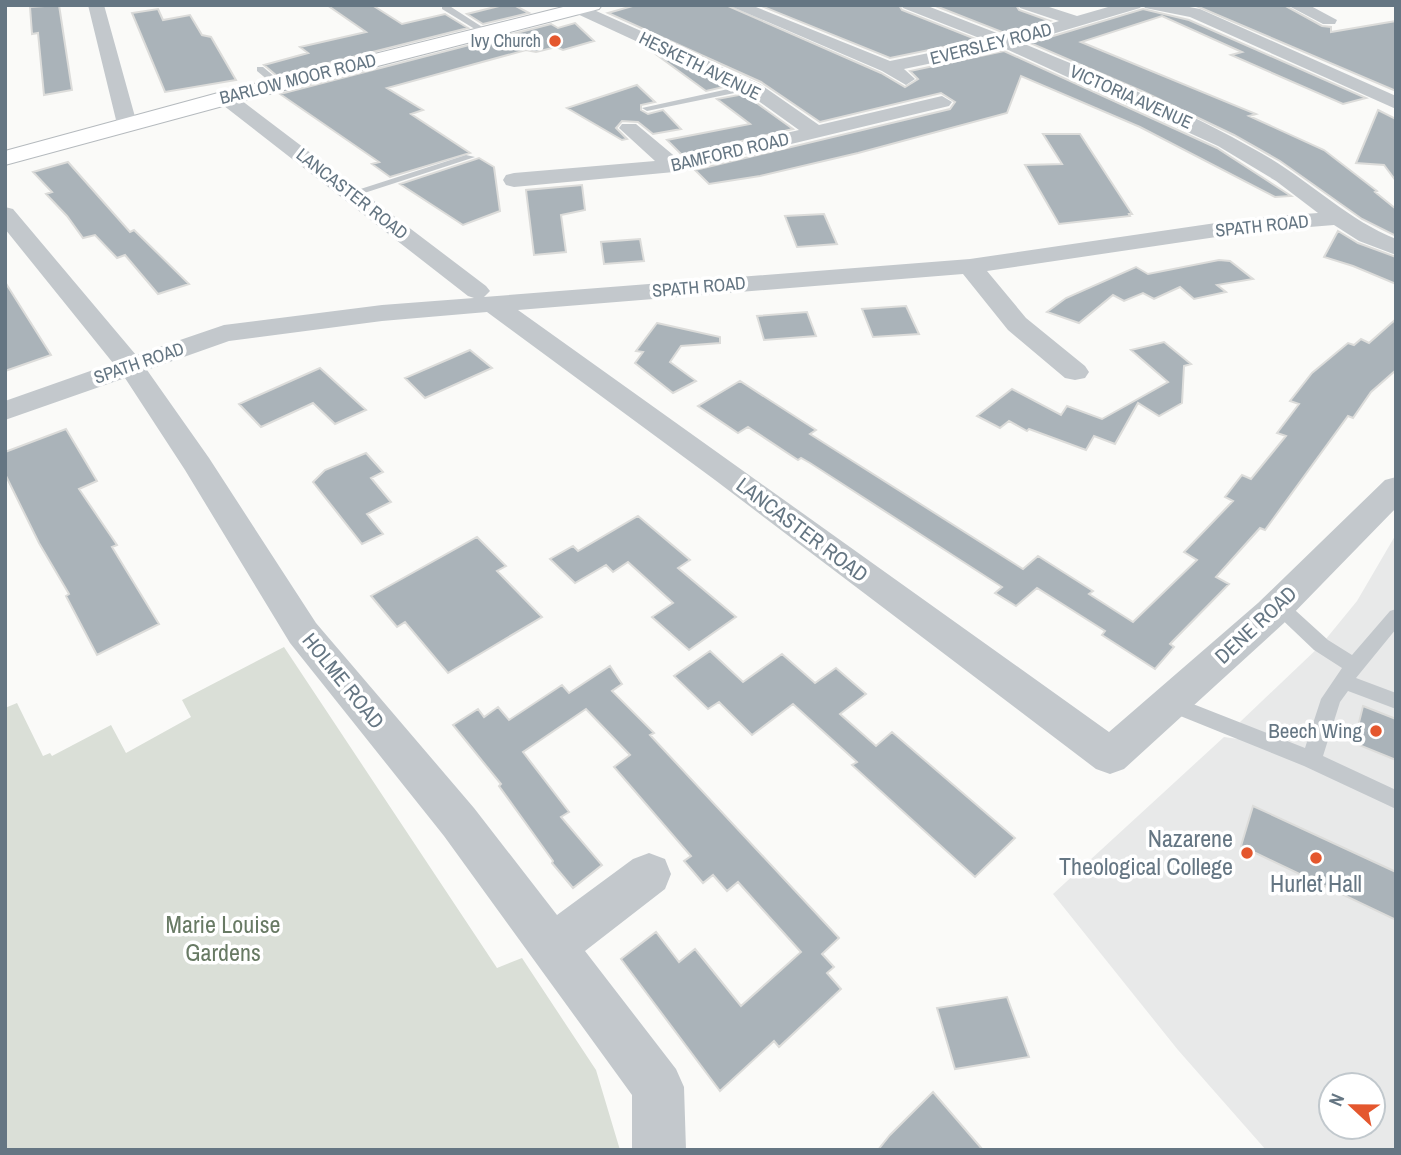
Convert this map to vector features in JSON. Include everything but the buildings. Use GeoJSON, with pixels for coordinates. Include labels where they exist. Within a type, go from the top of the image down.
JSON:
{"type":"FeatureCollection","features":[{"type":"Feature","properties":{"kind":"main road","name":"BARLOW MOOR ROAD"},"geometry":{"type":"LineString","coordinates":[[5,158],[226,98],[586,7]]}},
{"type":"Feature","properties":{"kind":"street"},"geometry":{"type":"LineString","coordinates":[[96,5],[127,124]]}},
{"type":"Feature","properties":{"kind":"street"},"geometry":{"type":"LineString","coordinates":[[736,5],[888,67]]}},
{"type":"Feature","properties":{"kind":"street","name":"VICTORIA AVENUE"},"geometry":{"type":"LineString","coordinates":[[909,5],[1007,42],[1224,139],[1306,189],[1338,218]]}},
{"type":"Feature","properties":{"kind":"street"},"geometry":{"type":"LineString","coordinates":[[1026,5],[1078,22]]}},
{"type":"Feature","properties":{"kind":"street","name":"EVERSLEY ROAD"},"geometry":{"type":"LineString","coordinates":[[888,67],[1007,42],[1134,5]]}},
{"type":"Feature","properties":{"kind":"street"},"geometry":{"type":"LineString","coordinates":[[1151,5],[1194,13],[1396,103]]}},
{"type":"Feature","properties":{"kind":"street"},"geometry":{"type":"LineString","coordinates":[[1295,5],[1329,20]]}},
{"type":"Feature","properties":{"kind":"street","name":"HESKETH AVENUE"},"geometry":{"type":"LineString","coordinates":[[586,7],[751,87],[815,132]]}},
{"type":"Feature","properties":{"kind":"street","name":"BAMFORD ROAD"},"geometry":{"type":"LineString","coordinates":[[514,180],[674,166],[942,102],[888,67]]}},
{"type":"Feature","properties":{"kind":"street","name":"LANCASTER ROAD"},"geometry":{"type":"LineString","coordinates":[[226,98],[485,298],[642,409],[872,582],[1110,755]]}},
{"type":"Feature","properties":{"kind":"street"},"geometry":{"type":"LineString","coordinates":[[629,128],[674,166]]}},
{"type":"Feature","properties":{"kind":"street","name":"HOLME ROAD"},"geometry":{"type":"LineString","coordinates":[[5,214],[130,365],[198,465],[303,633],[459,822],[658,1087],[659,1150]]}},
{"type":"Feature","properties":{"kind":"street","name":"SPATH ROAD"},"geometry":{"type":"LineString","coordinates":[[5,411],[224,333],[485,298],[970,266],[1250,225],[1338,218],[1367,236],[1396,248]]}},
{"type":"Feature","properties":{"kind":"street"},"geometry":{"type":"LineString","coordinates":[[970,266],[1017,324],[1075,372]]}},
{"type":"Feature","properties":{"kind":"street","name":"DENE ROAD"},"geometry":{"type":"LineString","coordinates":[[1110,755],[1279,606],[1396,488]]}},
{"type":"Feature","properties":{"kind":"street"},"geometry":{"type":"LineString","coordinates":[[553,947],[649,874]]}},
{"type":"Feature","properties":{"kind":"lane"},"geometry":{"type":"LineString","coordinates":[[445,7],[486,32]]}},
{"type":"Feature","properties":{"kind":"lane"},"geometry":{"type":"LineString","coordinates":[[260,69],[278,85]]}},
{"type":"Feature","properties":{"kind":"lane"},"geometry":{"type":"LineString","coordinates":[[647,108],[751,87]]}},
{"type":"Feature","properties":{"kind":"lane"},"geometry":{"type":"LineString","coordinates":[[352,194],[470,157]]}},
{"type":"Feature","properties":{"kind":"lane"},"geometry":{"type":"LineString","coordinates":[[1279,606],[1349,674],[1396,702]]}},
{"type":"Feature","properties":{"kind":"lane"},"geometry":{"type":"LineString","coordinates":[[1311,760],[1332,699],[1396,616]]}},
{"type":"Feature","properties":{"kind":"lane"},"geometry":{"type":"LineString","coordinates":[[1170,703],[1311,760],[1396,800]]}},
{"type":"Feature","properties":{"kind":"shaded area","name":"Nazarene Theological College"},"geometry":{"type":"Polygon","coordinates":[[[1395,536],[1396,1150],[1266,1150],[1178,1050],[1053,894],[1224,737],[1238,739],[1242,726],[1240,722],[1321,645],[1357,601],[1395,536]]]}},
{"type":"Feature","properties":{"kind":"green space","name":"Marie Louise Gardens"},"geometry":{"type":"Polygon","coordinates":[[[284,647],[497,968],[522,958],[596,1070],[620,1150],[5,1150],[5,708],[17,703],[43,756],[50,753],[52,756],[111,725],[126,753],[191,717],[182,700],[284,647]]]}},
{"type":"Feature","properties":{"kind":"place","name":"Ivy Church"},"geometry":{"type":"Point","coordinates":[555,41]}},
{"type":"Feature","properties":{"kind":"place","name":"Beech Wing"},"geometry":{"type":"Point","coordinates":[1376,731]}},
{"type":"Feature","properties":{"kind":"place","name":"Nazarene Theological College"},"geometry":{"type":"Point","coordinates":[1247,853]}},
{"type":"Feature","properties":{"kind":"place","name":"Hurlet Hall"},"geometry":{"type":"Point","coordinates":[1316,858]}}]}
